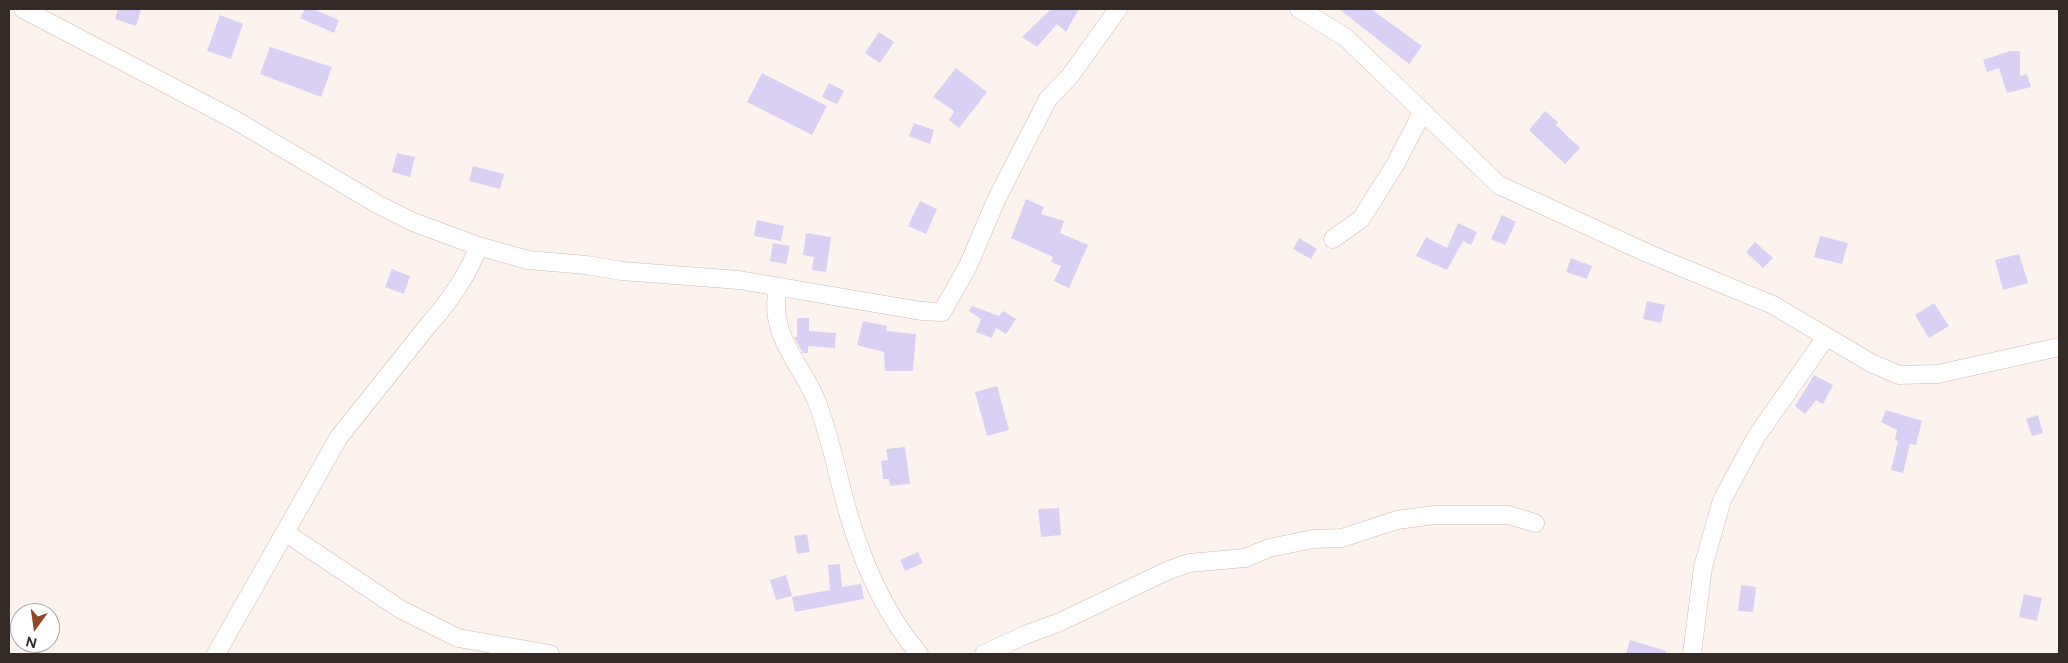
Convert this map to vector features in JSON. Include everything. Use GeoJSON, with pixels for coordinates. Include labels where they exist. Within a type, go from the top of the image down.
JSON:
{"type":"FeatureCollection","features":[{"type":"Feature","properties":{"kind":"street"},"geometry":{"type":"LineString","coordinates":[[24,9],[235,120],[378,205],[413,222],[478,246],[528,260],[586,265],[622,271],[739,280],[921,311],[942,312],[968,266],[997,198],[1048,99],[1070,76],[1118,9]]}},
{"type":"Feature","properties":{"kind":"street"},"geometry":{"type":"LineString","coordinates":[[1299,9],[1346,37],[1422,113],[1499,185],[1647,254],[1773,305],[1871,363],[1899,375],[1938,374],[2059,347]]}},
{"type":"Feature","properties":{"kind":"street"},"geometry":{"type":"LineString","coordinates":[[1334,239],[1361,220],[1395,165],[1422,113]]}},
{"type":"Feature","properties":{"kind":"street"},"geometry":{"type":"LineString","coordinates":[[216,654],[339,437],[444,308],[470,267],[478,246]]}},
{"type":"Feature","properties":{"kind":"street"},"geometry":{"type":"LineString","coordinates":[[778,286],[775,303],[780,335],[816,401],[831,443],[862,556],[879,594],[907,639],[919,654]]}},
{"type":"Feature","properties":{"kind":"street"},"geometry":{"type":"LineString","coordinates":[[1692,654],[1703,567],[1722,500],[1756,437],[1826,337]]}},
{"type":"Feature","properties":{"kind":"street"},"geometry":{"type":"LineString","coordinates":[[984,654],[1025,635],[1060,622],[1189,562],[1245,558],[1269,548],[1313,539],[1342,538],[1397,520],[1434,515],[1509,515],[1535,522]]}},
{"type":"Feature","properties":{"kind":"street"},"geometry":{"type":"LineString","coordinates":[[286,533],[400,609],[458,638],[550,654]]}},
{"type":"Feature","properties":{"kind":"building"},"geometry":{"type":"Polygon","coordinates":[[[118,9],[141,9],[136,26],[115,19],[118,9]]]}},
{"type":"Feature","properties":{"kind":"building"},"geometry":{"type":"Polygon","coordinates":[[[305,9],[313,9],[339,20],[334,33],[300,18],[305,9]]]}},
{"type":"Feature","properties":{"kind":"building"},"geometry":{"type":"Polygon","coordinates":[[[1051,9],[1079,9],[1066,32],[1057,24],[1037,47],[1022,37],[1051,9]]]}},
{"type":"Feature","properties":{"kind":"building"},"geometry":{"type":"Polygon","coordinates":[[[1339,9],[1371,9],[1422,46],[1409,64],[1339,9]]]}},
{"type":"Feature","properties":{"kind":"building"},"geometry":{"type":"Polygon","coordinates":[[[220,15],[243,24],[231,59],[207,51],[220,15]]]}},
{"type":"Feature","properties":{"kind":"building"},"geometry":{"type":"Polygon","coordinates":[[[879,32],[894,42],[880,63],[865,53],[879,32]]]}},
{"type":"Feature","properties":{"kind":"building"},"geometry":{"type":"Polygon","coordinates":[[[270,47],[332,67],[321,97],[260,74],[270,47]]]}},
{"type":"Feature","properties":{"kind":"building"},"geometry":{"type":"Polygon","coordinates":[[[2010,51],[2020,51],[2020,76],[2027,74],[2031,87],[2007,93],[1999,68],[1987,72],[1983,60],[2010,51]]]}},
{"type":"Feature","properties":{"kind":"building"},"geometry":{"type":"Polygon","coordinates":[[[956,68],[987,92],[959,128],[949,120],[954,111],[933,97],[956,68]]]}},
{"type":"Feature","properties":{"kind":"building"},"geometry":{"type":"Polygon","coordinates":[[[762,73],[827,106],[812,135],[747,102],[762,73]]]}},
{"type":"Feature","properties":{"kind":"building"},"geometry":{"type":"Polygon","coordinates":[[[829,83],[844,91],[837,104],[822,97],[829,83]]]}},
{"type":"Feature","properties":{"kind":"building"},"geometry":{"type":"Polygon","coordinates":[[[1545,111],[1558,122],[1556,125],[1580,148],[1565,164],[1529,130],[1545,111]]]}},
{"type":"Feature","properties":{"kind":"building"},"geometry":{"type":"Polygon","coordinates":[[[914,123],[934,130],[930,144],[909,136],[914,123]]]}},
{"type":"Feature","properties":{"kind":"building"},"geometry":{"type":"Polygon","coordinates":[[[397,153],[415,157],[410,177],[392,172],[397,153]]]}},
{"type":"Feature","properties":{"kind":"building"},"geometry":{"type":"Polygon","coordinates":[[[473,166],[504,174],[500,189],[469,181],[473,166]]]}},
{"type":"Feature","properties":{"kind":"building"},"geometry":{"type":"Polygon","coordinates":[[[1026,199],[1044,207],[1041,214],[1064,221],[1060,233],[1088,245],[1069,288],[1054,281],[1061,266],[1051,262],[1053,257],[1011,238],[1026,199]]]}},
{"type":"Feature","properties":{"kind":"building"},"geometry":{"type":"Polygon","coordinates":[[[920,201],[937,209],[926,234],[908,226],[920,201]]]}},
{"type":"Feature","properties":{"kind":"building"},"geometry":{"type":"Polygon","coordinates":[[[1502,215],[1516,222],[1505,245],[1491,239],[1502,215]]]}},
{"type":"Feature","properties":{"kind":"building"},"geometry":{"type":"Polygon","coordinates":[[[757,220],[784,226],[781,241],[754,236],[757,220]]]}},
{"type":"Feature","properties":{"kind":"building"},"geometry":{"type":"Polygon","coordinates":[[[1458,223],[1477,232],[1471,245],[1463,241],[1447,270],[1416,256],[1426,237],[1447,248],[1458,223]]]}},
{"type":"Feature","properties":{"kind":"building"},"geometry":{"type":"Polygon","coordinates":[[[806,233],[831,237],[826,272],[812,270],[814,257],[803,255],[806,233]]]}},
{"type":"Feature","properties":{"kind":"building"},"geometry":{"type":"Polygon","coordinates":[[[1820,236],[1848,243],[1842,264],[1814,257],[1820,236]]]}},
{"type":"Feature","properties":{"kind":"building"},"geometry":{"type":"Polygon","coordinates":[[[1299,238],[1317,249],[1311,259],[1293,249],[1299,238]]]}},
{"type":"Feature","properties":{"kind":"building"},"geometry":{"type":"Polygon","coordinates":[[[1755,242],[1773,258],[1763,268],[1746,252],[1755,242]]]}},
{"type":"Feature","properties":{"kind":"building"},"geometry":{"type":"Polygon","coordinates":[[[773,243],[790,246],[786,264],[770,261],[773,243]]]}},
{"type":"Feature","properties":{"kind":"building"},"geometry":{"type":"Polygon","coordinates":[[[2019,254],[2028,283],[2003,290],[1995,260],[2019,254]]]}},
{"type":"Feature","properties":{"kind":"building"},"geometry":{"type":"Polygon","coordinates":[[[1571,258],[1592,266],[1587,279],[1566,272],[1571,258]]]}},
{"type":"Feature","properties":{"kind":"building"},"geometry":{"type":"Polygon","coordinates":[[[392,269],[410,276],[404,294],[385,287],[392,269]]]}},
{"type":"Feature","properties":{"kind":"building"},"geometry":{"type":"Polygon","coordinates":[[[1647,301],[1665,305],[1661,323],[1643,319],[1647,301]]]}},
{"type":"Feature","properties":{"kind":"building"},"geometry":{"type":"Polygon","coordinates":[[[1934,303],[1949,326],[1929,338],[1915,315],[1934,303]]]}},
{"type":"Feature","properties":{"kind":"building"},"geometry":{"type":"Polygon","coordinates":[[[972,306],[999,316],[1003,311],[1016,319],[1006,334],[996,328],[992,338],[976,332],[981,319],[969,311],[972,306]]]}},
{"type":"Feature","properties":{"kind":"building"},"geometry":{"type":"Polygon","coordinates":[[[797,318],[809,318],[809,331],[836,333],[835,348],[808,346],[808,353],[803,353],[794,337],[797,337],[797,318]]]}},
{"type":"Feature","properties":{"kind":"building"},"geometry":{"type":"Polygon","coordinates":[[[863,321],[887,326],[886,331],[916,334],[913,371],[885,371],[884,352],[857,345],[863,321]]]}},
{"type":"Feature","properties":{"kind":"building"},"geometry":{"type":"Polygon","coordinates":[[[1814,375],[1833,385],[1823,404],[1816,400],[1805,414],[1795,406],[1814,375]]]}},
{"type":"Feature","properties":{"kind":"building"},"geometry":{"type":"Polygon","coordinates":[[[997,386],[1009,430],[987,436],[975,392],[997,386]]]}},
{"type":"Feature","properties":{"kind":"building"},"geometry":{"type":"Polygon","coordinates":[[[1886,410],[1922,421],[1916,445],[1910,444],[1903,473],[1891,470],[1898,441],[1895,440],[1897,430],[1881,422],[1886,410]]]}},
{"type":"Feature","properties":{"kind":"building"},"geometry":{"type":"Polygon","coordinates":[[[2038,415],[2043,433],[2032,436],[2026,419],[2038,415]]]}},
{"type":"Feature","properties":{"kind":"building"},"geometry":{"type":"Polygon","coordinates":[[[905,447],[910,484],[890,486],[889,479],[883,479],[881,461],[888,460],[886,449],[905,447]]]}},
{"type":"Feature","properties":{"kind":"building"},"geometry":{"type":"Polygon","coordinates":[[[1059,508],[1061,535],[1041,537],[1038,509],[1059,508]]]}},
{"type":"Feature","properties":{"kind":"building"},"geometry":{"type":"Polygon","coordinates":[[[807,534],[810,552],[797,554],[794,536],[807,534]]]}},
{"type":"Feature","properties":{"kind":"building"},"geometry":{"type":"Polygon","coordinates":[[[918,552],[923,563],[905,571],[900,560],[918,552]]]}},
{"type":"Feature","properties":{"kind":"building"},"geometry":{"type":"Polygon","coordinates":[[[840,564],[842,587],[861,584],[864,599],[795,612],[792,597],[830,590],[828,565],[840,564]]]}},
{"type":"Feature","properties":{"kind":"building"},"geometry":{"type":"Polygon","coordinates":[[[786,575],[792,596],[776,600],[770,580],[786,575]]]}},
{"type":"Feature","properties":{"kind":"building"},"geometry":{"type":"Polygon","coordinates":[[[1741,585],[1756,587],[1753,612],[1738,611],[1741,585]]]}},
{"type":"Feature","properties":{"kind":"building"},"geometry":{"type":"Polygon","coordinates":[[[2024,594],[2042,598],[2037,621],[2019,617],[2024,594]]]}},
{"type":"Feature","properties":{"kind":"building"},"geometry":{"type":"Polygon","coordinates":[[[1630,640],[1666,651],[1665,654],[1626,654],[1630,640]]]}}]}
